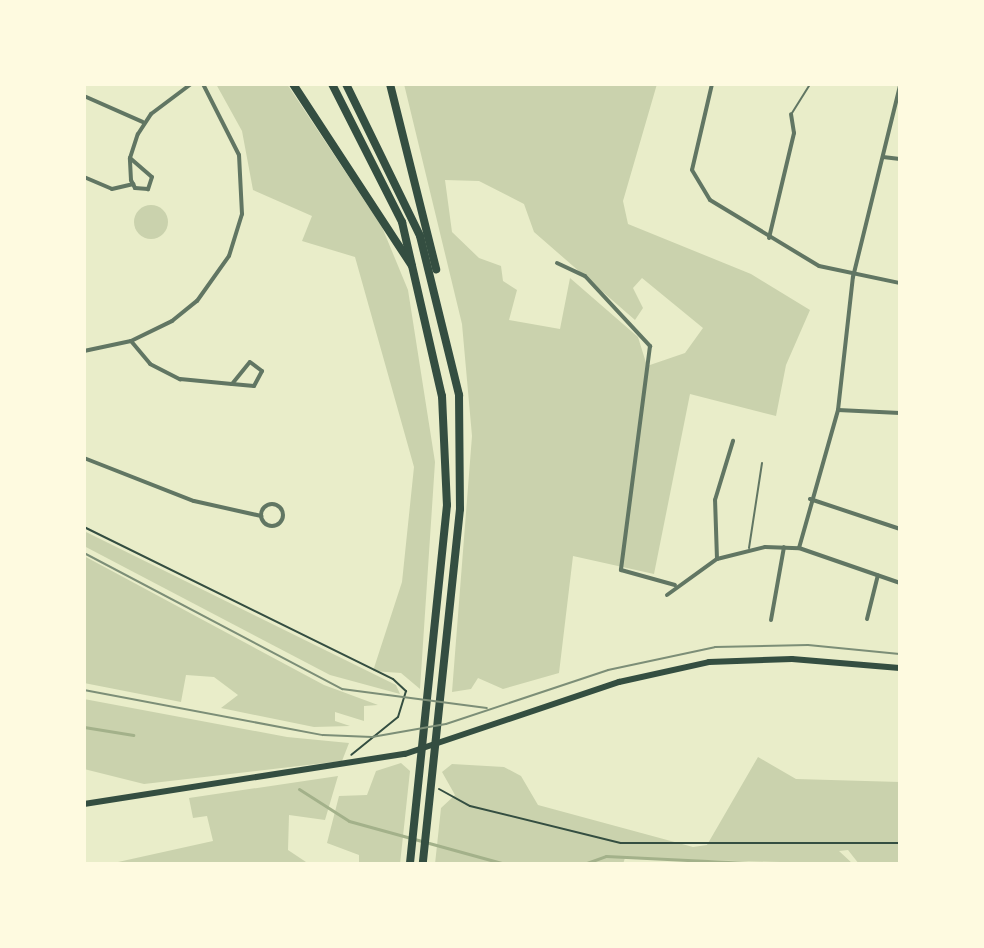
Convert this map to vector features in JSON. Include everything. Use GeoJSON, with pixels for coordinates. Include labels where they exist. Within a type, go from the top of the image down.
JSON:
{"type":"FeatureCollection","features":[{"type":"Feature","properties":{"kind":"highway"},"geometry":{"type":"LineString","coordinates":[[293,84],[421,285]]}},
{"type":"Feature","properties":{"kind":"highway"},"geometry":{"type":"LineString","coordinates":[[332,84],[391,197],[421,285],[448,474],[410,864]]}},
{"type":"Feature","properties":{"kind":"highway"},"geometry":{"type":"LineString","coordinates":[[346,84],[406,198],[440,299]]}},
{"type":"Feature","properties":{"kind":"highway"},"geometry":{"type":"LineString","coordinates":[[390,84],[459,395],[461,467],[423,864]]}},
{"type":"Feature","properties":{"kind":"main road"},"geometry":{"type":"LineString","coordinates":[[84,804],[350,765],[405,754],[688,666],[778,658],[900,668]]}},
{"type":"Feature","properties":{"kind":"street"},"geometry":{"type":"LineString","coordinates":[[133,184],[130,158],[143,122],[191,84]]}},
{"type":"Feature","properties":{"kind":"street"},"geometry":{"type":"LineString","coordinates":[[84,351],[131,341],[197,301],[238,230],[239,155],[203,84]]}},
{"type":"Feature","properties":{"kind":"street"},"geometry":{"type":"LineString","coordinates":[[712,84],[692,170],[710,200],[769,238],[853,277],[900,283]]}},
{"type":"Feature","properties":{"kind":"street"},"geometry":{"type":"LineString","coordinates":[[799,548],[810,499],[838,410],[853,277],[900,85]]}},
{"type":"Feature","properties":{"kind":"street"},"geometry":{"type":"LineString","coordinates":[[84,96],[143,122]]}},
{"type":"Feature","properties":{"kind":"street"},"geometry":{"type":"LineString","coordinates":[[769,238],[794,133],[791,114]]}},
{"type":"Feature","properties":{"kind":"street"},"geometry":{"type":"LineString","coordinates":[[882,157],[900,159]]}},
{"type":"Feature","properties":{"kind":"street"},"geometry":{"type":"LineString","coordinates":[[84,177],[112,189],[133,184],[148,189],[152,177],[130,158]]}},
{"type":"Feature","properties":{"kind":"street"},"geometry":{"type":"LineString","coordinates":[[557,263],[585,276],[650,346],[621,570],[675,585]]}},
{"type":"Feature","properties":{"kind":"street"},"geometry":{"type":"LineString","coordinates":[[131,341],[167,375],[232,384],[254,386],[262,371],[250,362],[232,384]]}},
{"type":"Feature","properties":{"kind":"street"},"geometry":{"type":"LineString","coordinates":[[838,410],[900,413]]}},
{"type":"Feature","properties":{"kind":"street"},"geometry":{"type":"LineString","coordinates":[[717,559],[710,539],[715,500],[733,441]]}},
{"type":"Feature","properties":{"kind":"street"},"geometry":{"type":"LineString","coordinates":[[84,458],[206,505],[261,516],[270,526],[282,517],[272,504],[261,516]]}},
{"type":"Feature","properties":{"kind":"street"},"geometry":{"type":"LineString","coordinates":[[810,499],[900,529]]}},
{"type":"Feature","properties":{"kind":"street"},"geometry":{"type":"LineString","coordinates":[[667,595],[675,585],[717,559],[749,549],[784,546],[799,548],[900,583]]}},
{"type":"Feature","properties":{"kind":"street"},"geometry":{"type":"LineString","coordinates":[[771,620],[784,546]]}},
{"type":"Feature","properties":{"kind":"street"},"geometry":{"type":"LineString","coordinates":[[867,619],[878,575]]}},
{"type":"Feature","properties":{"kind":"lane"},"geometry":{"type":"LineString","coordinates":[[791,114],[810,84]]}},
{"type":"Feature","properties":{"kind":"lane"},"geometry":{"type":"LineString","coordinates":[[749,549],[762,463]]}},
{"type":"Feature","properties":{"kind":"path"},"geometry":{"type":"LineString","coordinates":[[84,527],[371,673],[393,679],[406,691],[404,701],[379,736],[353,753],[350,765]]}},
{"type":"Feature","properties":{"kind":"path"},"geometry":{"type":"LineString","coordinates":[[436,787],[470,806],[621,843],[900,843]]}},
{"type":"Feature","properties":{"kind":"green space"},"geometry":{"type":"Polygon","coordinates":[[[216,84],[287,84],[382,227],[408,290],[435,462],[420,689],[401,673],[373,671],[402,582],[414,467],[355,257],[302,241],[312,216],[253,190],[242,131],[216,84]]]}},
{"type":"Feature","properties":{"kind":"green space"},"geometry":{"type":"Polygon","coordinates":[[[404,84],[657,84],[623,201],[628,224],[751,274],[810,310],[786,365],[776,416],[690,394],[654,574],[573,556],[559,673],[503,689],[478,678],[471,689],[452,692],[472,436],[462,324],[404,84]],[[445,180],[452,232],[479,258],[501,266],[503,281],[517,290],[509,320],[560,329],[570,278],[638,337],[647,366],[685,353],[703,328],[642,278],[633,288],[643,308],[635,320],[534,232],[524,204],[479,181],[445,180]]]}},
{"type":"Feature","properties":{"kind":"green space"},"geometry":{"type":"Polygon","coordinates":[[[151,205],[163,210],[168,222],[163,234],[151,239],[139,234],[134,222],[139,210],[151,205]]]}},
{"type":"Feature","properties":{"kind":"green space"},"geometry":{"type":"Polygon","coordinates":[[[84,531],[396,685],[400,694],[330,675],[84,546],[84,531]]]}},
{"type":"Feature","properties":{"kind":"green space"},"geometry":{"type":"Polygon","coordinates":[[[84,556],[324,685],[378,705],[364,706],[364,721],[335,712],[335,721],[350,726],[314,727],[221,708],[238,695],[214,677],[186,675],[181,702],[84,683],[84,556]]]}},
{"type":"Feature","properties":{"kind":"green space"},"geometry":{"type":"Polygon","coordinates":[[[84,699],[287,737],[349,743],[342,761],[144,784],[84,769],[84,699]]]}},
{"type":"Feature","properties":{"kind":"green space"},"geometry":{"type":"Polygon","coordinates":[[[758,757],[796,779],[900,782],[900,864],[859,864],[848,850],[839,851],[853,864],[625,858],[623,864],[435,864],[441,808],[455,795],[442,772],[452,764],[504,767],[521,776],[538,805],[693,847],[707,845],[758,757]]]}},
{"type":"Feature","properties":{"kind":"green space"},"geometry":{"type":"Polygon","coordinates":[[[401,763],[410,771],[400,864],[359,864],[359,855],[327,843],[339,796],[367,795],[376,771],[401,763]]]}},
{"type":"Feature","properties":{"kind":"green space"},"geometry":{"type":"Polygon","coordinates":[[[338,776],[325,820],[289,815],[288,850],[309,864],[109,864],[213,841],[207,816],[193,818],[189,798],[338,776]]]}},
{"type":"Feature","properties":{"kind":"waterway"},"geometry":{"type":"LineString","coordinates":[[84,727],[133,735]]}},
{"type":"Feature","properties":{"kind":"waterway"},"geometry":{"type":"LineString","coordinates":[[299,789],[349,821],[505,864]]}},
{"type":"Feature","properties":{"kind":"waterway"},"geometry":{"type":"LineString","coordinates":[[584,864],[606,856],[768,864]]}},
{"type":"Feature","properties":{"kind":"tram line"},"geometry":{"type":"LineString","coordinates":[[84,553],[342,689],[487,708]]}},
{"type":"Feature","properties":{"kind":"tram line"},"geometry":{"type":"LineString","coordinates":[[84,690],[323,735],[372,737],[446,724],[608,670],[715,647],[808,645],[900,654]]}}]}
